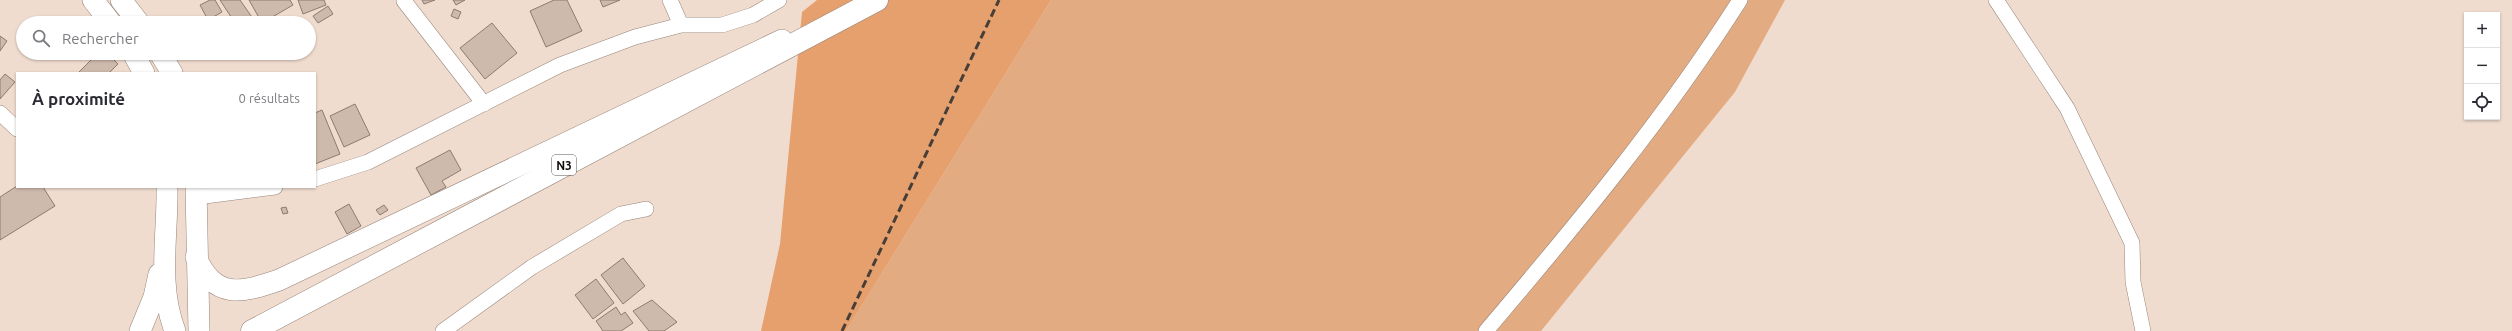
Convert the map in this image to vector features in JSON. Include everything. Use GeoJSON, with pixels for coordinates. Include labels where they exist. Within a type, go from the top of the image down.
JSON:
{"type":"FeatureCollection","features":[{"type":"Feature","properties":{"kind":"highway","name":"N3"},"geometry":{"type":"LineString","coordinates":[[252,331],[877,0]]}},
{"type":"Feature","properties":{"kind":"street"},"geometry":{"type":"LineString","coordinates":[[93,0],[106,16]]}},
{"type":"Feature","properties":{"kind":"street"},"geometry":{"type":"LineString","coordinates":[[121,0],[134,16]]}},
{"type":"Feature","properties":{"kind":"street"},"geometry":{"type":"LineString","coordinates":[[670,0],[681,25]]}},
{"type":"Feature","properties":{"kind":"street"},"geometry":{"type":"LineString","coordinates":[[316,179],[368,162],[560,65],[635,37],[681,25],[722,25],[753,15],[779,0]]}},
{"type":"Feature","properties":{"kind":"street"},"geometry":{"type":"LineString","coordinates":[[1486,331],[1637,147],[1670,104],[1740,0]]}},
{"type":"Feature","properties":{"kind":"street"},"geometry":{"type":"LineString","coordinates":[[1996,0],[2067,108],[2132,243],[2133,282],[2143,331]]}},
{"type":"Feature","properties":{"kind":"street"},"geometry":{"type":"LineString","coordinates":[[404,1],[484,104]]}},
{"type":"Feature","properties":{"kind":"street"},"geometry":{"type":"LineString","coordinates":[[196,257],[210,281],[221,288],[253,290],[279,280],[426,212],[771,44],[848,15]]}},
{"type":"Feature","properties":{"kind":"street"},"geometry":{"type":"LineString","coordinates":[[136,60],[143,72]]}},
{"type":"Feature","properties":{"kind":"street"},"geometry":{"type":"LineString","coordinates":[[164,60],[171,72]]}},
{"type":"Feature","properties":{"kind":"street"},"geometry":{"type":"LineString","coordinates":[[0,113],[16,128]]}},
{"type":"Feature","properties":{"kind":"street"},"geometry":{"type":"LineString","coordinates":[[167,188],[164,256],[165,294],[175,331]]}},
{"type":"Feature","properties":{"kind":"street"},"geometry":{"type":"LineString","coordinates":[[198,331],[196,257],[197,192],[259,188]]}},
{"type":"Feature","properties":{"kind":"street"},"geometry":{"type":"LineString","coordinates":[[444,331],[532,267],[621,214],[646,209]]}},
{"type":"Feature","properties":{"kind":"street"},"geometry":{"type":"LineString","coordinates":[[140,331],[154,297],[164,256]]}},
{"type":"Feature","properties":{"kind":"shaded area"},"geometry":{"type":"Polygon","coordinates":[[[817,0],[1051,0],[846,331],[761,331],[780,244],[802,12],[817,0]]]}},
{"type":"Feature","properties":{"kind":"shaded area"},"geometry":{"type":"Polygon","coordinates":[[[1051,0],[1785,0],[1735,92],[1541,331],[846,331],[1051,0]]]}},
{"type":"Feature","properties":{"kind":"building"},"geometry":{"type":"Polygon","coordinates":[[[210,0],[215,0],[222,12],[215,16],[206,16],[200,5],[210,0]]]}},
{"type":"Feature","properties":{"kind":"building"},"geometry":{"type":"Polygon","coordinates":[[[220,0],[240,0],[251,16],[230,16],[220,0]]]}},
{"type":"Feature","properties":{"kind":"building"},"geometry":{"type":"Polygon","coordinates":[[[249,0],[290,0],[293,5],[274,16],[258,16],[249,0]]]}},
{"type":"Feature","properties":{"kind":"building"},"geometry":{"type":"Polygon","coordinates":[[[298,0],[324,0],[326,5],[303,14],[298,0]]]}},
{"type":"Feature","properties":{"kind":"building"},"geometry":{"type":"Polygon","coordinates":[[[422,0],[435,0],[424,4],[422,0]]]}},
{"type":"Feature","properties":{"kind":"building"},"geometry":{"type":"Polygon","coordinates":[[[453,0],[465,0],[456,5],[453,0]]]}},
{"type":"Feature","properties":{"kind":"building"},"geometry":{"type":"Polygon","coordinates":[[[554,0],[567,0],[582,31],[546,47],[530,11],[554,0]]]}},
{"type":"Feature","properties":{"kind":"building"},"geometry":{"type":"Polygon","coordinates":[[[600,0],[620,0],[603,7],[600,0]]]}},
{"type":"Feature","properties":{"kind":"building"},"geometry":{"type":"Polygon","coordinates":[[[328,6],[333,14],[318,23],[316,16],[313,16],[328,6]]]}},
{"type":"Feature","properties":{"kind":"building"},"geometry":{"type":"Polygon","coordinates":[[[454,9],[461,12],[458,19],[451,16],[454,9]]]}},
{"type":"Feature","properties":{"kind":"building"},"geometry":{"type":"Polygon","coordinates":[[[492,23],[517,53],[485,79],[460,48],[492,23]]]}},
{"type":"Feature","properties":{"kind":"building"},"geometry":{"type":"Polygon","coordinates":[[[0,36],[7,41],[0,51],[0,36]]]}},
{"type":"Feature","properties":{"kind":"building"},"geometry":{"type":"Polygon","coordinates":[[[91,60],[114,60],[118,64],[110,72],[79,72],[91,60]]]}},
{"type":"Feature","properties":{"kind":"building"},"geometry":{"type":"Polygon","coordinates":[[[5,74],[15,82],[0,99],[0,80],[5,74]]]}},
{"type":"Feature","properties":{"kind":"building"},"geometry":{"type":"Polygon","coordinates":[[[355,104],[370,135],[344,147],[330,116],[355,104]]]}},
{"type":"Feature","properties":{"kind":"building"},"geometry":{"type":"Polygon","coordinates":[[[322,110],[340,154],[316,164],[316,113],[322,110]]]}},
{"type":"Feature","properties":{"kind":"building"},"geometry":{"type":"Polygon","coordinates":[[[450,150],[461,170],[442,181],[446,187],[431,195],[416,168],[450,150]]]}},
{"type":"Feature","properties":{"kind":"building"},"geometry":{"type":"Polygon","coordinates":[[[16,187],[16,188],[44,188],[55,206],[0,240],[0,197],[16,187]]]}},
{"type":"Feature","properties":{"kind":"building"},"geometry":{"type":"Polygon","coordinates":[[[349,204],[361,226],[347,234],[335,212],[349,204]]]}},
{"type":"Feature","properties":{"kind":"building"},"geometry":{"type":"Polygon","coordinates":[[[384,205],[388,210],[380,215],[376,210],[384,205]]]}},
{"type":"Feature","properties":{"kind":"building"},"geometry":{"type":"Polygon","coordinates":[[[286,207],[288,213],[283,214],[281,208],[286,207]]]}},
{"type":"Feature","properties":{"kind":"building"},"geometry":{"type":"Polygon","coordinates":[[[623,258],[645,286],[623,304],[601,275],[623,258]]]}},
{"type":"Feature","properties":{"kind":"building"},"geometry":{"type":"Polygon","coordinates":[[[596,279],[614,303],[593,319],[575,295],[596,279]]]}},
{"type":"Feature","properties":{"kind":"building"},"geometry":{"type":"Polygon","coordinates":[[[652,300],[677,322],[664,331],[649,331],[633,311],[652,300]]]}},
{"type":"Feature","properties":{"kind":"building"},"geometry":{"type":"Polygon","coordinates":[[[616,307],[621,315],[625,312],[633,323],[621,331],[603,331],[596,321],[616,307]]]}},
{"type":"Feature","properties":{"kind":"railway"},"geometry":{"type":"LineString","coordinates":[[842,331],[999,0]]}}]}
